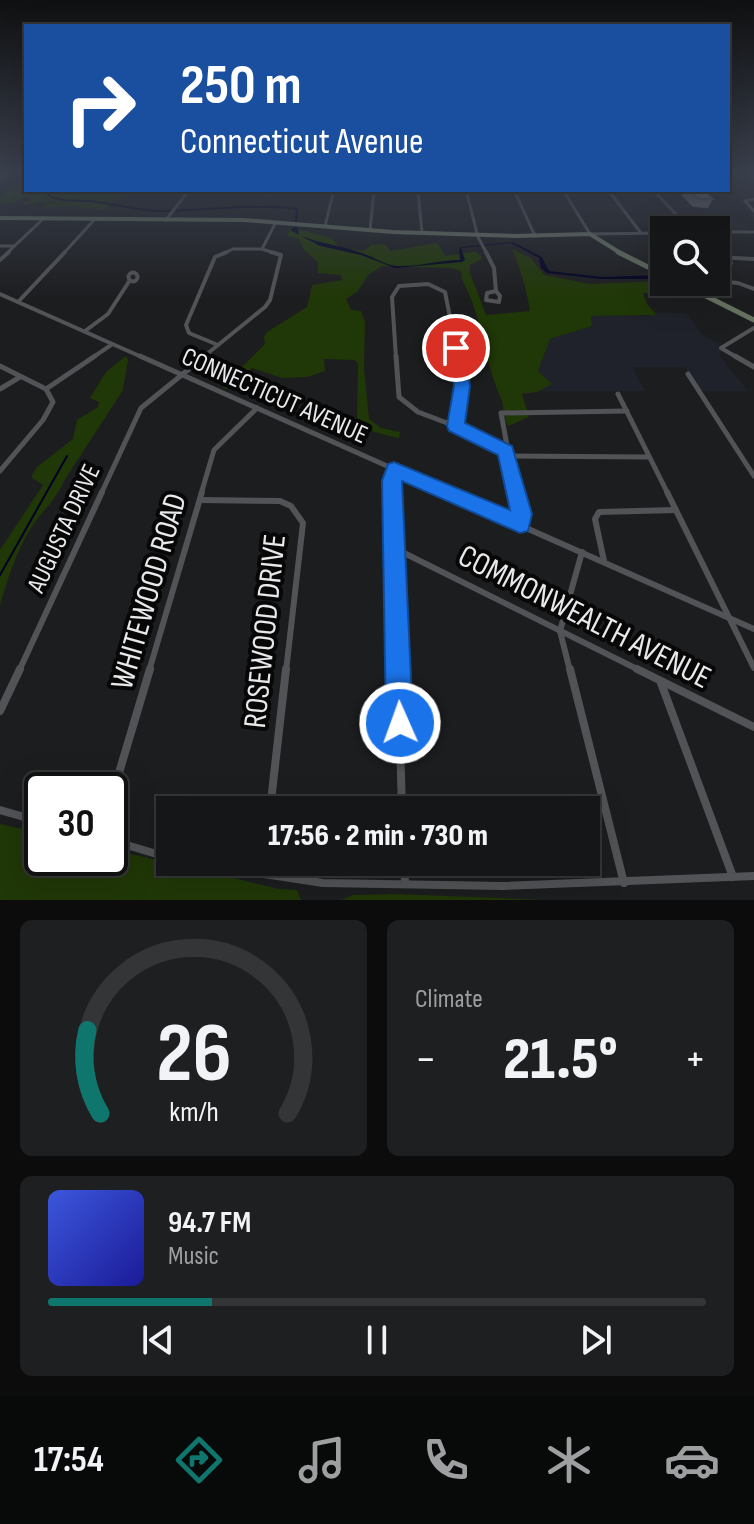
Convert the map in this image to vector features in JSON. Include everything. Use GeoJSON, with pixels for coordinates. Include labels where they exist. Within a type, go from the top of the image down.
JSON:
{"type":"FeatureCollection","features":[{"type":"Feature","properties":{"kind":"main road"},"geometry":{"type":"LineString","coordinates":[[0,218],[276,222],[477,235],[590,234],[601,243],[650,268]]}},
{"type":"Feature","properties":{"kind":"main road"},"geometry":{"type":"LineString","coordinates":[[706,296],[754,320]]}},
{"type":"Feature","properties":{"kind":"street"},"geometry":{"type":"LineString","coordinates":[[166,220],[170,215]]}},
{"type":"Feature","properties":{"kind":"street"},"geometry":{"type":"LineString","coordinates":[[325,226],[328,215]]}},
{"type":"Feature","properties":{"kind":"street"},"geometry":{"type":"LineString","coordinates":[[370,230],[372,215]]}},
{"type":"Feature","properties":{"kind":"street"},"geometry":{"type":"LineString","coordinates":[[420,215],[422,233]]}},
{"type":"Feature","properties":{"kind":"street"},"geometry":{"type":"LineString","coordinates":[[472,215],[477,235],[494,268],[496,291]]}},
{"type":"Feature","properties":{"kind":"street"},"geometry":{"type":"LineString","coordinates":[[525,215],[535,236]]}},
{"type":"Feature","properties":{"kind":"street"},"geometry":{"type":"LineString","coordinates":[[578,215],[590,234],[650,233]]}},
{"type":"Feature","properties":{"kind":"street"},"geometry":{"type":"LineString","coordinates":[[627,215],[641,233]]}},
{"type":"Feature","properties":{"kind":"street"},"geometry":{"type":"LineString","coordinates":[[0,260],[44,218]]}},
{"type":"Feature","properties":{"kind":"street"},"geometry":{"type":"LineString","coordinates":[[18,302],[95,219]]}},
{"type":"Feature","properties":{"kind":"street"},"geometry":{"type":"LineString","coordinates":[[218,345],[189,333],[186,325],[212,262],[225,251],[262,249],[276,222]]}},
{"type":"Feature","properties":{"kind":"street"},"geometry":{"type":"LineString","coordinates":[[730,232],[754,232]]}},
{"type":"Feature","properties":{"kind":"street"},"geometry":{"type":"LineString","coordinates":[[0,246],[14,246]]}},
{"type":"Feature","properties":{"kind":"street","name":"AUGUSTA DRIVE"},"geometry":{"type":"LineString","coordinates":[[0,711],[141,408],[270,300],[281,255],[262,249]]}},
{"type":"Feature","properties":{"kind":"street"},"geometry":{"type":"LineString","coordinates":[[730,257],[754,259]]}},
{"type":"Feature","properties":{"kind":"street"},"geometry":{"type":"LineString","coordinates":[[84,331],[108,314],[130,280]]}},
{"type":"Feature","properties":{"kind":"street"},"geometry":{"type":"LineString","coordinates":[[730,283],[754,289]]}},
{"type":"Feature","properties":{"kind":"street"},"geometry":{"type":"LineString","coordinates":[[455,426],[462,380],[445,292],[428,284],[399,286],[392,297],[398,394],[410,408],[455,426],[507,454],[649,457]]}},
{"type":"Feature","properties":{"kind":"street","name":"CONNECTICUT AVENUE"},"geometry":{"type":"LineString","coordinates":[[0,294],[180,377],[257,408],[754,629]]}},
{"type":"Feature","properties":{"kind":"street"},"geometry":{"type":"LineString","coordinates":[[754,328],[721,348],[754,367]]}},
{"type":"Feature","properties":{"kind":"street"},"geometry":{"type":"LineString","coordinates":[[46,389],[112,344]]}},
{"type":"Feature","properties":{"kind":"street"},"geometry":{"type":"LineString","coordinates":[[0,366],[46,389],[53,402],[51,410],[0,471]]}},
{"type":"Feature","properties":{"kind":"street"},"geometry":{"type":"LineString","coordinates":[[688,374],[754,476]]}},
{"type":"Feature","properties":{"kind":"street"},"geometry":{"type":"LineString","coordinates":[[0,389],[20,376]]}},
{"type":"Feature","properties":{"kind":"street"},"geometry":{"type":"LineString","coordinates":[[618,394],[754,668]]}},
{"type":"Feature","properties":{"kind":"street","name":"WHITEWOOD ROAD"},"geometry":{"type":"LineString","coordinates":[[119,772],[214,450],[257,408]]}},
{"type":"Feature","properties":{"kind":"street"},"geometry":{"type":"LineString","coordinates":[[520,524],[521,514],[501,413],[627,411]]}},
{"type":"Feature","properties":{"kind":"street"},"geometry":{"type":"LineString","coordinates":[[394,469],[402,796]]}},
{"type":"Feature","properties":{"kind":"street","name":"ROSEWOOD DRIVE"},"geometry":{"type":"LineString","coordinates":[[200,500],[280,501],[297,511],[303,523],[272,796]]}},
{"type":"Feature","properties":{"kind":"street"},"geometry":{"type":"LineString","coordinates":[[604,562],[595,515],[604,510],[676,510]]}},
{"type":"Feature","properties":{"kind":"street","name":"COMMONWEALTH AVENUE"},"geometry":{"type":"LineString","coordinates":[[394,548],[754,727]]}},
{"type":"Feature","properties":{"kind":"street"},"geometry":{"type":"LineString","coordinates":[[582,552],[560,631],[624,883]]}},
{"type":"Feature","properties":{"kind":"street"},"geometry":{"type":"LineString","coordinates":[[660,681],[733,877]]}},
{"type":"Feature","properties":{"kind":"street"},"geometry":{"type":"LineString","coordinates":[[0,810],[24,817]]}},
{"type":"Feature","properties":{"kind":"street"},"geometry":{"type":"LineString","coordinates":[[128,845],[156,854]]}},
{"type":"Feature","properties":{"kind":"street"},"geometry":{"type":"LineString","coordinates":[[276,876],[301,882],[503,886],[754,876]]}},
{"type":"Feature","properties":{"kind":"street"},"geometry":{"type":"LineString","coordinates":[[405,876],[405,883]]}},
{"type":"Feature","properties":{"kind":"shaded area"},"geometry":{"type":"Polygon","coordinates":[[[680,215],[732,215],[749,230],[730,230],[730,216],[680,215]]]}},
{"type":"Feature","properties":{"kind":"shaded area"},"geometry":{"type":"Polygon","coordinates":[[[686,313],[703,335],[718,343],[722,352],[719,355],[748,391],[701,391],[685,367],[632,367],[645,391],[538,391],[552,383],[538,372],[550,339],[592,326],[591,316],[646,316],[686,313]]]}},
{"type":"Feature","properties":{"kind":"green space"},"geometry":{"type":"Polygon","coordinates":[[[290,227],[331,238],[339,247],[363,251],[372,245],[384,244],[391,251],[437,243],[445,256],[476,252],[483,258],[470,265],[470,273],[486,315],[530,311],[512,249],[531,258],[544,275],[590,284],[650,282],[650,294],[643,293],[647,304],[657,315],[591,316],[592,326],[550,339],[538,371],[552,384],[537,392],[522,394],[529,417],[508,426],[474,307],[461,278],[462,272],[452,268],[382,266],[368,275],[358,291],[346,299],[351,310],[361,311],[365,322],[364,368],[369,419],[381,428],[400,432],[399,438],[396,438],[357,426],[358,363],[354,360],[324,359],[325,371],[307,377],[282,378],[252,368],[227,389],[222,387],[265,344],[267,332],[307,307],[312,285],[342,280],[341,275],[318,273],[318,262],[304,250],[299,239],[287,236],[290,227]]]}},
{"type":"Feature","properties":{"kind":"green space"},"geometry":{"type":"Polygon","coordinates":[[[126,356],[123,390],[26,537],[0,605],[0,550],[43,485],[31,477],[37,467],[73,439],[77,420],[98,407],[99,402],[90,398],[106,372],[126,356]]]}},
{"type":"Feature","properties":{"kind":"green space"},"geometry":{"type":"Polygon","coordinates":[[[0,824],[24,829],[24,876],[128,876],[128,853],[156,860],[156,876],[224,876],[279,889],[297,890],[301,900],[0,900],[0,824]]]}},
{"type":"Feature","properties":{"kind":"green space"},"geometry":{"type":"Polygon","coordinates":[[[353,895],[544,900],[341,900],[353,895]]]}},
{"type":"Feature","properties":{"kind":"water"},"geometry":{"type":"Polygon","coordinates":[[[300,235],[397,266],[460,260],[461,247],[513,242],[542,257],[549,271],[602,277],[650,275],[650,279],[601,279],[547,273],[541,268],[539,258],[511,243],[461,248],[465,260],[462,262],[395,268],[361,255],[320,246],[300,235]]]}},
{"type":"Feature","properties":{"kind":"waterway"},"geometry":{"type":"LineString","coordinates":[[296,215],[296,221]]}},
{"type":"Feature","properties":{"kind":"waterway"},"geometry":{"type":"LineString","coordinates":[[0,575],[67,456]]}},
{"type":"Feature","properties":{"kind":"route"},"geometry":{"type":"LineString","coordinates":[[400,723],[394,469],[520,524],[521,514],[506,451],[455,426],[462,386],[456,348]]}}]}
